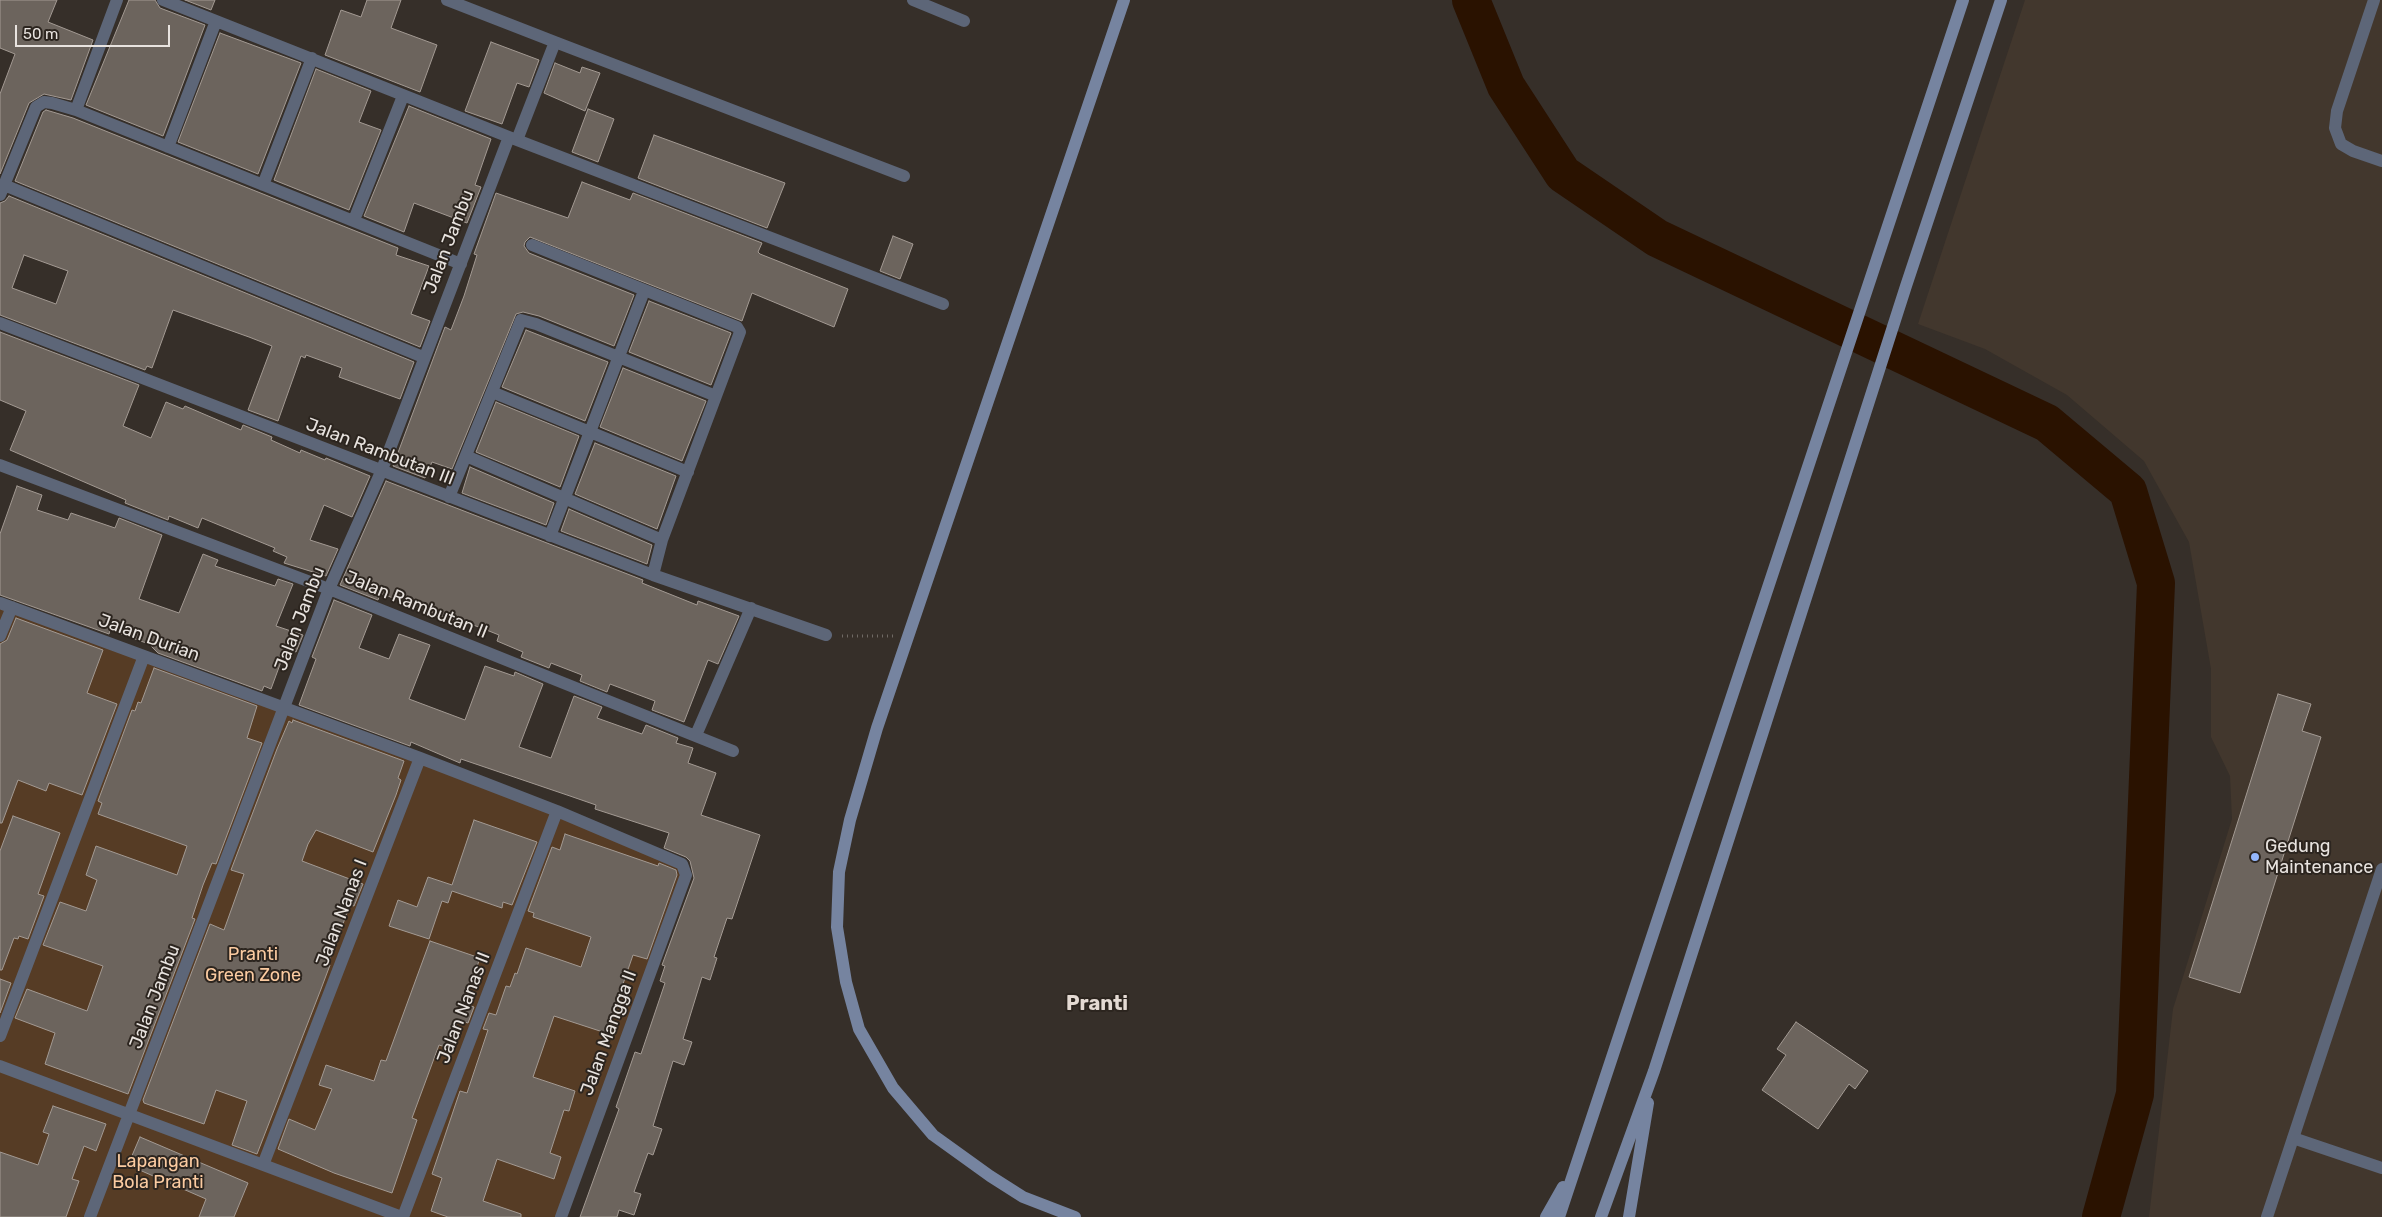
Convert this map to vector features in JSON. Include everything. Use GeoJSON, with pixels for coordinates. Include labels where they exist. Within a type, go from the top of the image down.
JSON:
{"type":"FeatureCollection","features":[{"type":"Feature","properties":{"kind":"street"},"geometry":{"type":"LineString","coordinates":[[76,110],[117,0]]}},
{"type":"Feature","properties":{"kind":"street"},"geometry":{"type":"LineString","coordinates":[[163,0],[512,139],[943,304]]}},
{"type":"Feature","properties":{"kind":"street"},"geometry":{"type":"LineString","coordinates":[[447,0],[904,176]]}},
{"type":"Feature","properties":{"kind":"street"},"geometry":{"type":"LineString","coordinates":[[913,0],[964,21]]}},
{"type":"Feature","properties":{"kind":"street"},"geometry":{"type":"LineString","coordinates":[[1075,1217],[1023,1197],[933,1135],[888,1079],[859,1029],[846,982],[837,927],[839,872],[850,820],[877,728],[1124,0]]}},
{"type":"Feature","properties":{"kind":"street"},"geometry":{"type":"LineString","coordinates":[[1559,1217],[1828,401],[1872,276],[1963,0]]}},
{"type":"Feature","properties":{"kind":"street"},"geometry":{"type":"LineString","coordinates":[[1601,1217],[1654,1070],[1864,414],[2002,0]]}},
{"type":"Feature","properties":{"kind":"street"},"geometry":{"type":"LineString","coordinates":[[2374,0],[2337,111],[2336,128],[2341,144],[2353,151],[2382,161]]}},
{"type":"Feature","properties":{"kind":"street"},"geometry":{"type":"LineString","coordinates":[[168,147],[216,21]]}},
{"type":"Feature","properties":{"kind":"street","name":"Jalan Jambu"},"geometry":{"type":"LineString","coordinates":[[90,1217],[329,590],[381,472],[423,357],[512,139],[555,42]]}},
{"type":"Feature","properties":{"kind":"street"},"geometry":{"type":"LineString","coordinates":[[263,185],[312,58]]}},
{"type":"Feature","properties":{"kind":"street"},"geometry":{"type":"LineString","coordinates":[[354,220],[403,96]]}},
{"type":"Feature","properties":{"kind":"street"},"geometry":{"type":"LineString","coordinates":[[423,357],[2,190],[36,107],[44,102],[52,103],[76,110],[461,264]]}},
{"type":"Feature","properties":{"kind":"street"},"geometry":{"type":"LineString","coordinates":[[532,245],[738,328],[740,335],[662,540],[653,575]]}},
{"type":"Feature","properties":{"kind":"street"},"geometry":{"type":"LineString","coordinates":[[550,536],[644,291]]}},
{"type":"Feature","properties":{"kind":"street"},"geometry":{"type":"LineString","coordinates":[[449,497],[521,320],[536,324],[716,396]]}},
{"type":"Feature","properties":{"kind":"street","name":"Jalan Rambutan III"},"geometry":{"type":"LineString","coordinates":[[0,323],[381,472],[653,575],[826,635]]}},
{"type":"Feature","properties":{"kind":"street"},"geometry":{"type":"LineString","coordinates":[[492,392],[688,472]]}},
{"type":"Feature","properties":{"kind":"street"},"geometry":{"type":"LineString","coordinates":[[466,456],[662,540]]}},
{"type":"Feature","properties":{"kind":"street","name":"Jalan Rambutan II"},"geometry":{"type":"LineString","coordinates":[[0,466],[329,590],[733,751]]}},
{"type":"Feature","properties":{"kind":"street"},"geometry":{"type":"LineString","coordinates":[[0,636],[6,605]]}},
{"type":"Feature","properties":{"kind":"street","name":"Jalan Durian"},"geometry":{"type":"LineString","coordinates":[[6,605],[420,758],[557,811],[679,862]]}},
{"type":"Feature","properties":{"kind":"street"},"geometry":{"type":"LineString","coordinates":[[696,735],[751,608]]}},
{"type":"Feature","properties":{"kind":"street"},"geometry":{"type":"LineString","coordinates":[[0,1036],[144,656]]}},
{"type":"Feature","properties":{"kind":"street","name":"Jalan Nanas I"},"geometry":{"type":"LineString","coordinates":[[263,1165],[420,758]]}},
{"type":"Feature","properties":{"kind":"street","name":"Jalan Nanas II"},"geometry":{"type":"LineString","coordinates":[[403,1217],[557,811]]}},
{"type":"Feature","properties":{"kind":"street","name":"Jalan Mangga II"},"geometry":{"type":"LineString","coordinates":[[560,1217],[686,876],[686,871],[679,862]]}},
{"type":"Feature","properties":{"kind":"street"},"geometry":{"type":"LineString","coordinates":[[2267,1217],[2382,869]]}},
{"type":"Feature","properties":{"kind":"street"},"geometry":{"type":"LineString","coordinates":[[0,1066],[403,1217]]}},
{"type":"Feature","properties":{"kind":"street"},"geometry":{"type":"LineString","coordinates":[[1629,1217],[1654,1070]]}},
{"type":"Feature","properties":{"kind":"street"},"geometry":{"type":"LineString","coordinates":[[2293,1138],[2382,1168]]}},
{"type":"Feature","properties":{"kind":"street"},"geometry":{"type":"LineString","coordinates":[[1546,1217],[1579,1155]]}},
{"type":"Feature","properties":{"kind":"path"},"geometry":{"type":"LineString","coordinates":[[826,635],[908,635]]}},
{"type":"Feature","properties":{"kind":"shaded area"},"geometry":{"type":"Polygon","coordinates":[[[2025,0],[2382,0],[2382,1217],[2149,1217],[2173,1009],[2232,819],[2230,776],[2211,737],[2211,669],[2189,542],[2144,461],[2067,395],[1985,349],[1918,324],[2025,0]]]}},
{"type":"Feature","properties":{"kind":"green space","name":"Pranti Green Zone"},"geometry":{"type":"Polygon","coordinates":[[[0,603],[420,759],[684,868],[559,1217],[0,1217],[0,603]]]}},
{"type":"Feature","properties":{"kind":"building"},"geometry":{"type":"Polygon","coordinates":[[[0,0],[57,0],[48,22],[93,40],[71,100],[44,94],[29,103],[0,174],[0,94],[15,54],[0,48],[0,0]]]}},
{"type":"Feature","properties":{"kind":"building"},"geometry":{"type":"Polygon","coordinates":[[[129,0],[155,0],[160,8],[205,25],[163,136],[86,105],[129,0]]]}},
{"type":"Feature","properties":{"kind":"building"},"geometry":{"type":"Polygon","coordinates":[[[185,0],[215,0],[211,10],[185,0]]]}},
{"type":"Feature","properties":{"kind":"building"},"geometry":{"type":"Polygon","coordinates":[[[367,0],[401,0],[391,28],[437,45],[420,92],[325,55],[341,10],[361,17],[367,0]]]}},
{"type":"Feature","properties":{"kind":"building"},"geometry":{"type":"Polygon","coordinates":[[[220,33],[301,63],[258,174],[178,142],[220,33]]]}},
{"type":"Feature","properties":{"kind":"building"},"geometry":{"type":"Polygon","coordinates":[[[491,42],[539,60],[529,87],[517,83],[502,124],[465,111],[491,42]]]}},
{"type":"Feature","properties":{"kind":"building"},"geometry":{"type":"Polygon","coordinates":[[[555,63],[580,73],[582,67],[600,73],[585,111],[544,93],[555,63]]]}},
{"type":"Feature","properties":{"kind":"building"},"geometry":{"type":"Polygon","coordinates":[[[316,69],[371,91],[359,122],[381,130],[349,210],[274,180],[316,69]]]}},
{"type":"Feature","properties":{"kind":"building"},"geometry":{"type":"Polygon","coordinates":[[[409,106],[491,139],[475,185],[481,187],[467,223],[414,203],[404,232],[364,216],[409,106]]]}},
{"type":"Feature","properties":{"kind":"building"},"geometry":{"type":"Polygon","coordinates":[[[588,109],[614,119],[598,162],[572,152],[588,109]]]}},
{"type":"Feature","properties":{"kind":"building"},"geometry":{"type":"Polygon","coordinates":[[[46,110],[73,118],[398,248],[396,255],[429,266],[411,314],[430,321],[420,347],[15,181],[43,112],[46,110]]]}},
{"type":"Feature","properties":{"kind":"building"},"geometry":{"type":"Polygon","coordinates":[[[654,135],[785,183],[767,228],[638,178],[654,135]]]}},
{"type":"Feature","properties":{"kind":"building"},"geometry":{"type":"Polygon","coordinates":[[[582,182],[630,200],[633,193],[762,243],[758,252],[760,254],[848,289],[834,327],[752,293],[742,321],[530,237],[524,246],[529,253],[634,295],[614,346],[539,316],[523,312],[516,314],[452,469],[432,462],[425,478],[393,466],[445,327],[451,330],[464,296],[477,255],[474,254],[496,193],[568,218],[582,182]]]}},
{"type":"Feature","properties":{"kind":"building"},"geometry":{"type":"Polygon","coordinates":[[[9,196],[414,362],[400,399],[339,377],[342,368],[306,355],[305,358],[301,356],[278,421],[248,410],[272,346],[249,337],[173,310],[152,368],[147,366],[145,370],[0,315],[0,203],[9,196]],[[24,255],[12,288],[56,304],[68,271],[24,255]]]}},
{"type":"Feature","properties":{"kind":"building"},"geometry":{"type":"Polygon","coordinates":[[[893,236],[913,244],[900,279],[880,271],[893,236]]]}},
{"type":"Feature","properties":{"kind":"building"},"geometry":{"type":"Polygon","coordinates":[[[649,301],[731,333],[711,385],[629,352],[649,301]]]}},
{"type":"Feature","properties":{"kind":"building"},"geometry":{"type":"Polygon","coordinates":[[[526,330],[608,362],[585,421],[502,387],[526,330]]]}},
{"type":"Feature","properties":{"kind":"building"},"geometry":{"type":"Polygon","coordinates":[[[0,332],[139,385],[123,426],[151,438],[166,402],[183,409],[185,406],[241,430],[243,425],[272,437],[271,440],[300,453],[301,450],[325,460],[326,458],[370,476],[352,517],[324,505],[310,540],[338,549],[326,576],[284,563],[287,557],[273,551],[275,548],[202,518],[198,528],[169,516],[168,520],[125,503],[126,500],[10,450],[26,411],[0,400],[0,332]]]}},
{"type":"Feature","properties":{"kind":"building"},"geometry":{"type":"Polygon","coordinates":[[[623,368],[706,401],[682,461],[600,427],[623,368]]]}},
{"type":"Feature","properties":{"kind":"building"},"geometry":{"type":"Polygon","coordinates":[[[496,402],[579,436],[560,487],[476,452],[496,402]]]}},
{"type":"Feature","properties":{"kind":"building"},"geometry":{"type":"Polygon","coordinates":[[[595,443],[676,476],[657,529],[575,494],[595,443]]]}},
{"type":"Feature","properties":{"kind":"building"},"geometry":{"type":"Polygon","coordinates":[[[470,467],[554,503],[546,525],[462,493],[470,467]]]}},
{"type":"Feature","properties":{"kind":"building"},"geometry":{"type":"Polygon","coordinates":[[[386,481],[643,580],[642,583],[697,605],[698,601],[739,616],[718,664],[708,660],[684,722],[652,710],[655,701],[610,684],[607,692],[580,681],[582,675],[551,663],[549,668],[521,657],[523,652],[497,641],[499,635],[484,629],[454,618],[453,620],[435,614],[380,593],[378,600],[340,585],[386,481]]]}},
{"type":"Feature","properties":{"kind":"building"},"geometry":{"type":"Polygon","coordinates":[[[17,486],[42,495],[37,510],[68,520],[71,513],[115,528],[119,518],[162,535],[139,599],[179,613],[203,554],[218,560],[215,566],[275,586],[278,579],[293,584],[276,626],[303,635],[296,652],[286,648],[271,689],[264,686],[262,691],[158,653],[149,644],[110,630],[109,634],[0,595],[0,534],[17,486]]]}},
{"type":"Feature","properties":{"kind":"building"},"geometry":{"type":"Polygon","coordinates":[[[569,509],[652,545],[647,564],[561,531],[569,509]]]}},
{"type":"Feature","properties":{"kind":"building"},"geometry":{"type":"Polygon","coordinates":[[[334,600],[372,615],[359,648],[389,659],[399,634],[430,645],[409,699],[465,720],[485,666],[514,676],[515,672],[543,684],[519,747],[551,758],[574,696],[602,707],[597,718],[642,734],[646,725],[678,738],[676,743],[693,748],[688,763],[716,773],[701,815],[760,835],[732,919],[727,918],[714,957],[717,958],[710,980],[702,977],[683,1039],[692,1042],[684,1065],[673,1061],[653,1126],[662,1129],[653,1155],[648,1153],[634,1192],[641,1194],[634,1215],[619,1210],[617,1217],[580,1217],[619,1109],[616,1107],[635,1052],[641,1054],[665,983],[660,981],[665,966],[662,965],[694,878],[690,861],[686,857],[664,848],[669,833],[595,809],[596,805],[570,796],[461,759],[460,763],[411,742],[410,746],[299,705],[316,659],[312,657],[334,600]]]}},
{"type":"Feature","properties":{"kind":"building"},"geometry":{"type":"Polygon","coordinates":[[[16,618],[103,650],[87,693],[117,704],[82,795],[49,783],[46,791],[18,780],[2,823],[0,823],[0,644],[7,640],[16,618]]]}},
{"type":"Feature","properties":{"kind":"building"},"geometry":{"type":"Polygon","coordinates":[[[154,668],[257,706],[247,738],[262,743],[216,864],[212,863],[203,885],[192,918],[195,919],[128,1094],[45,1064],[55,1033],[15,1018],[27,989],[87,1011],[103,966],[43,945],[60,902],[86,911],[97,880],[86,875],[96,846],[177,875],[187,846],[98,814],[102,803],[98,801],[132,710],[135,711],[138,702],[141,703],[154,668]]]}},
{"type":"Feature","properties":{"kind":"building","name":"Gedung Maintenance"},"geometry":{"type":"Polygon","coordinates":[[[2278,694],[2311,704],[2302,731],[2321,737],[2240,993],[2189,977],[2278,694]]]}},
{"type":"Feature","properties":{"kind":"building"},"geometry":{"type":"Polygon","coordinates":[[[293,720],[404,761],[398,778],[401,780],[396,795],[373,852],[316,830],[308,844],[302,861],[363,884],[354,906],[350,905],[328,964],[330,965],[257,1154],[232,1145],[247,1101],[216,1090],[204,1124],[144,1103],[143,1100],[210,924],[224,930],[244,874],[231,870],[277,749],[289,721],[292,723],[293,720]]]}},
{"type":"Feature","properties":{"kind":"building"},"geometry":{"type":"Polygon","coordinates":[[[13,816],[60,833],[38,894],[44,896],[28,939],[19,936],[18,939],[14,938],[2,970],[0,970],[0,851],[13,816]]]}},
{"type":"Feature","properties":{"kind":"building"},"geometry":{"type":"Polygon","coordinates":[[[474,820],[537,842],[512,905],[503,902],[502,908],[452,891],[448,903],[442,901],[429,939],[389,926],[398,900],[417,907],[428,877],[452,885],[474,820]]]}},
{"type":"Feature","properties":{"kind":"building"},"geometry":{"type":"Polygon","coordinates":[[[565,834],[658,866],[659,863],[676,870],[677,875],[647,959],[633,955],[606,1033],[554,1016],[533,1077],[575,1091],[569,1111],[564,1110],[550,1153],[561,1157],[554,1179],[497,1159],[483,1201],[521,1214],[521,1217],[448,1217],[431,1211],[442,1178],[432,1174],[460,1091],[467,1093],[488,1030],[483,1029],[489,1013],[496,1015],[506,986],[510,987],[515,973],[517,974],[526,948],[581,967],[591,937],[533,917],[534,913],[528,911],[552,847],[560,850],[565,834]]]}},
{"type":"Feature","properties":{"kind":"building"},"geometry":{"type":"Polygon","coordinates":[[[430,941],[480,958],[464,1004],[474,1007],[468,1023],[458,1020],[449,1048],[439,1045],[412,1118],[417,1120],[392,1193],[334,1173],[278,1149],[289,1119],[315,1130],[332,1089],[319,1085],[326,1065],[374,1081],[381,1060],[386,1061],[430,941]]]}},
{"type":"Feature","properties":{"kind":"building"},"geometry":{"type":"Polygon","coordinates":[[[0,979],[11,983],[0,1013],[0,979]]]}},
{"type":"Feature","properties":{"kind":"building"},"geometry":{"type":"Polygon","coordinates":[[[1796,1022],[1868,1071],[1855,1089],[1849,1084],[1818,1129],[1762,1090],[1786,1055],[1777,1049],[1796,1022]]]}},
{"type":"Feature","properties":{"kind":"building"},"geometry":{"type":"Polygon","coordinates":[[[53,1106],[106,1124],[96,1151],[84,1146],[72,1179],[79,1181],[66,1217],[0,1217],[0,1152],[38,1165],[49,1134],[43,1132],[53,1106]]]}},
{"type":"Feature","properties":{"kind":"building"},"geometry":{"type":"Polygon","coordinates":[[[140,1137],[248,1183],[234,1217],[199,1217],[206,1199],[128,1165],[140,1137]]]}},
{"type":"Feature","properties":{"kind":"waterway"},"geometry":{"type":"LineString","coordinates":[[1471,0],[1506,86],[1563,174],[1657,238],[2047,423],[2128,491],[2156,583],[2135,1094],[2101,1217]]}},
{"type":"Feature","properties":{"kind":"place","name":"Gedung Maintenance"},"geometry":{"type":"Point","coordinates":[2255,857]}},
{"type":"Feature","properties":{"kind":"district","name":"Pranti"},"geometry":{"type":"Point","coordinates":[1097,1004]}},
{"type":"Feature","properties":{"kind":"park label","name":"Lapangan Bola Pranti"},"geometry":{"type":"Point","coordinates":[158,1172]}}]}
